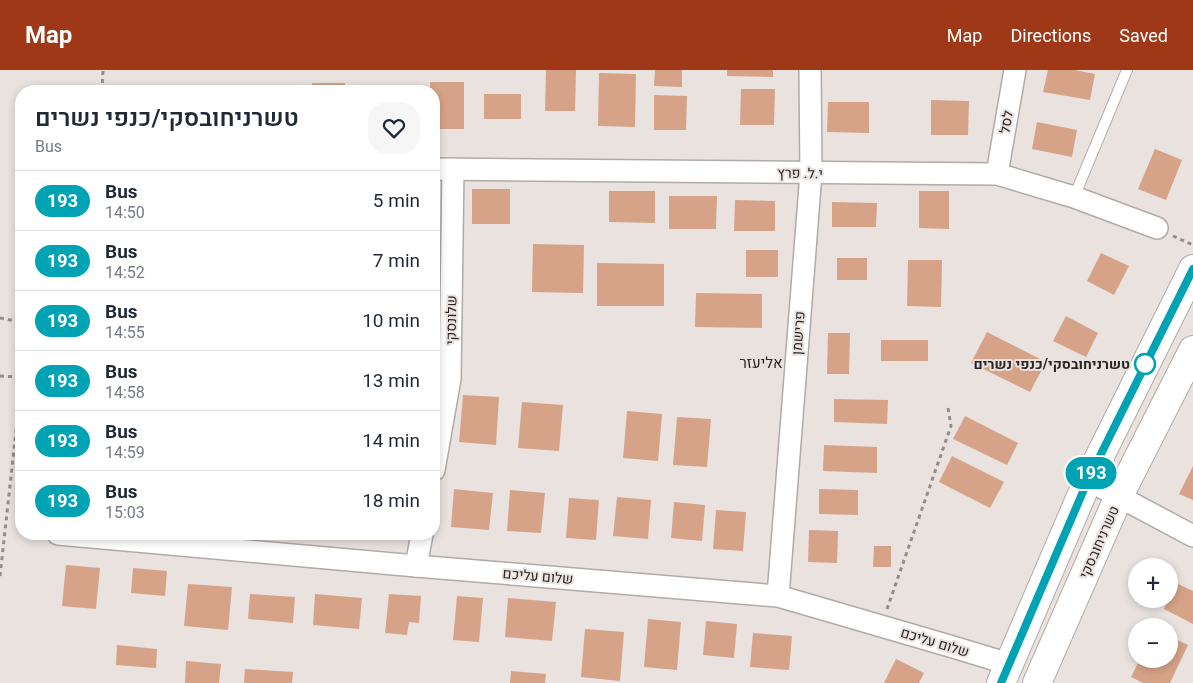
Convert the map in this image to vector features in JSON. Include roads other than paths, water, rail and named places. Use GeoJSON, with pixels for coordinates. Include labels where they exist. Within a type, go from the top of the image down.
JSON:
{"type":"FeatureCollection","features":[{"type":"Feature","properties":{"kind":"main road"},"geometry":{"type":"LineString","coordinates":[[1005,674],[1088,480],[1193,269]]}},
{"type":"Feature","properties":{"kind":"main road","name":"טשרניחובסקי"},"geometry":{"type":"LineString","coordinates":[[1037,683],[1119,496],[1193,350]]}},
{"type":"Feature","properties":{"kind":"street","name":"פרישמן"},"geometry":{"type":"LineString","coordinates":[[778,596],[811,173],[810,70]]}},
{"type":"Feature","properties":{"kind":"street","name":"לסל"},"geometry":{"type":"LineString","coordinates":[[997,174],[1015,70]]}},
{"type":"Feature","properties":{"kind":"street","name":"י.ל. פרץ"},"geometry":{"type":"LineString","coordinates":[[443,169],[997,174],[1074,197],[1156,228]]}},
{"type":"Feature","properties":{"kind":"street","name":"שלונסקי"},"geometry":{"type":"LineString","coordinates":[[440,398],[442,374],[443,169]]}},
{"type":"Feature","properties":{"kind":"street"},"geometry":{"type":"LineString","coordinates":[[1088,480],[1193,536]]}},
{"type":"Feature","properties":{"kind":"street","name":"שלום עליכם"},"geometry":{"type":"LineString","coordinates":[[125,540],[778,596],[882,626],[1005,674]]}},
{"type":"Feature","properties":{"kind":"street"},"geometry":{"type":"LineString","coordinates":[[416,566],[421,540]]}},
{"type":"Feature","properties":{"kind":"lane"},"geometry":{"type":"LineString","coordinates":[[1074,197],[1127,70]]}},
{"type":"Feature","properties":{"kind":"place","name":"טשרניחובסקי/כנפי נשרים"},"geometry":{"type":"Point","coordinates":[1145,364]}},
{"type":"Feature","properties":{"kind":"district","name":"אליעזר"},"geometry":{"type":"Point","coordinates":[761,363]}}]}
